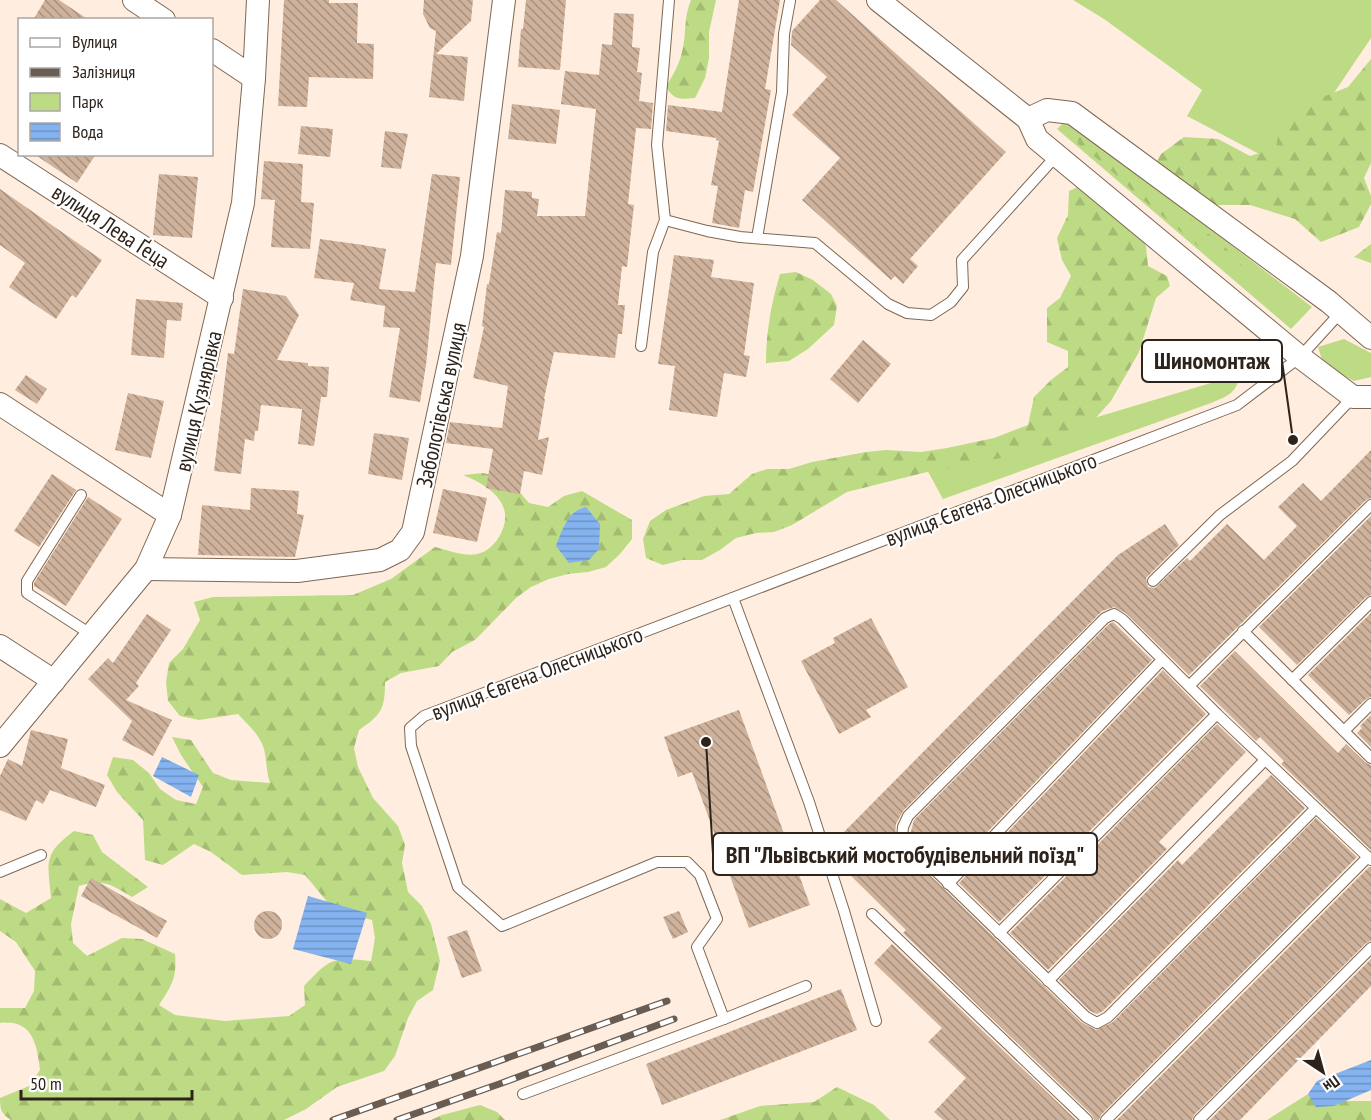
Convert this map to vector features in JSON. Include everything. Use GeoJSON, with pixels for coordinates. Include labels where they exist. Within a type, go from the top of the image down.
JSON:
{"type":"FeatureCollection","features":[{"type":"Feature","properties":{"kind":"street"},"geometry":{"type":"LineString","coordinates":[[134,0],[161,18]]}},
{"type":"Feature","properties":{"kind":"street","name":"вулиця Кузнярівка"},"geometry":{"type":"LineString","coordinates":[[0,746],[146,569],[170,515],[243,202],[258,0]]}},
{"type":"Feature","properties":{"kind":"street","name":"Заболотівська вулиця"},"geometry":{"type":"LineString","coordinates":[[146,569],[297,571],[380,560],[400,550],[413,532],[472,256],[504,0]]}},
{"type":"Feature","properties":{"kind":"street"},"geometry":{"type":"LineString","coordinates":[[878,0],[1028,119],[1037,139],[1300,357],[1362,397]]}},
{"type":"Feature","properties":{"kind":"street"},"geometry":{"type":"LineString","coordinates":[[213,51],[254,78]]}},
{"type":"Feature","properties":{"kind":"street"},"geometry":{"type":"LineString","coordinates":[[1028,119],[1047,110],[1072,113],[1341,312],[1371,338]]}},
{"type":"Feature","properties":{"kind":"street","name":"вулиця Лева Ґеца"},"geometry":{"type":"LineString","coordinates":[[0,155],[222,298]]}},
{"type":"Feature","properties":{"kind":"street"},"geometry":{"type":"LineString","coordinates":[[0,404],[170,515]]}},
{"type":"Feature","properties":{"kind":"street"},"geometry":{"type":"LineString","coordinates":[[0,646],[54,681]]}},
{"type":"Feature","properties":{"kind":"lane"},"geometry":{"type":"LineString","coordinates":[[641,346],[653,252],[665,220],[657,145],[669,0]]}},
{"type":"Feature","properties":{"kind":"lane"},"geometry":{"type":"LineString","coordinates":[[757,238],[782,92],[784,34],[790,2]]}},
{"type":"Feature","properties":{"kind":"lane"},"geometry":{"type":"LineString","coordinates":[[665,220],[707,231],[815,243],[888,304],[907,313],[931,315],[951,302],[963,287],[963,260],[1057,155]]}},
{"type":"Feature","properties":{"kind":"lane","name":"вулиця Євгена Олесницького"},"geometry":{"type":"LineString","coordinates":[[724,1019],[697,947],[717,919],[700,875],[687,862],[657,862],[502,926],[458,887],[411,746],[410,728],[424,716],[1236,405],[1300,357],[1341,312]]}},
{"type":"Feature","properties":{"kind":"lane"},"geometry":{"type":"LineString","coordinates":[[1153,581],[1220,515],[1292,461],[1362,397]]}},
{"type":"Feature","properties":{"kind":"lane"},"geometry":{"type":"LineString","coordinates":[[81,495],[27,581],[27,593],[92,635]]}},
{"type":"Feature","properties":{"kind":"lane"},"geometry":{"type":"LineString","coordinates":[[1190,685],[1371,505]]}},
{"type":"Feature","properties":{"kind":"lane"},"geometry":{"type":"LineString","coordinates":[[733,598],[809,802],[844,910],[876,1021]]}},
{"type":"Feature","properties":{"kind":"lane"},"geometry":{"type":"LineString","coordinates":[[1292,680],[1371,602]]}},
{"type":"Feature","properties":{"kind":"lane"},"geometry":{"type":"LineString","coordinates":[[1106,1120],[1369,858],[1217,714],[1122,619],[1114,614],[1105,618],[908,816],[903,826],[902,838],[1048,981],[1086,1017],[1097,1023],[1108,1017],[1316,808]]}},
{"type":"Feature","properties":{"kind":"lane"},"geometry":{"type":"LineString","coordinates":[[1243,632],[1371,758]]}},
{"type":"Feature","properties":{"kind":"lane"},"geometry":{"type":"LineString","coordinates":[[948,884],[1162,660]]}},
{"type":"Feature","properties":{"kind":"lane"},"geometry":{"type":"LineString","coordinates":[[1344,731],[1371,704]]}},
{"type":"Feature","properties":{"kind":"lane"},"geometry":{"type":"LineString","coordinates":[[999,933],[1217,714]]}},
{"type":"Feature","properties":{"kind":"lane"},"geometry":{"type":"LineString","coordinates":[[1048,981],[1265,760]]}},
{"type":"Feature","properties":{"kind":"lane"},"geometry":{"type":"LineString","coordinates":[[0,872],[41,855]]}},
{"type":"Feature","properties":{"kind":"lane"},"geometry":{"type":"LineString","coordinates":[[872,914],[1087,1120]]}},
{"type":"Feature","properties":{"kind":"lane"},"geometry":{"type":"LineString","coordinates":[[1199,1120],[1371,948]]}},
{"type":"Feature","properties":{"kind":"lane"},"geometry":{"type":"LineString","coordinates":[[523,1094],[806,986]]}},
{"type":"Feature","properties":{"kind":"green space"},"geometry":{"type":"Polygon","coordinates":[[[691,0],[716,0],[709,32],[709,58],[705,78],[695,98],[682,99],[672,95],[666,87],[681,57],[691,0]]]}},
{"type":"Feature","properties":{"kind":"green space"},"geometry":{"type":"Polygon","coordinates":[[[1073,0],[1371,0],[1371,38],[1284,167],[1187,116],[1202,90],[1104,19],[1073,0]]]}},
{"type":"Feature","properties":{"kind":"green space"},"geometry":{"type":"Polygon","coordinates":[[[1371,59],[1371,163],[1364,178],[1371,196],[1371,204],[1359,227],[1321,242],[1295,219],[1250,205],[1199,205],[1153,169],[1161,154],[1184,137],[1218,139],[1250,156],[1276,148],[1280,122],[1315,100],[1348,87],[1371,59]]]}},
{"type":"Feature","properties":{"kind":"green space"},"geometry":{"type":"Polygon","coordinates":[[[1067,119],[1312,307],[1291,329],[1057,129],[1067,119]]]}},
{"type":"Feature","properties":{"kind":"green space"},"geometry":{"type":"Polygon","coordinates":[[[1077,133],[1112,155],[1226,248],[1245,269],[1199,247],[1078,144],[1077,133]]]}},
{"type":"Feature","properties":{"kind":"green space"},"geometry":{"type":"Polygon","coordinates":[[[1086,183],[1134,225],[1146,246],[1148,266],[1167,276],[1170,286],[1156,298],[1139,352],[1111,401],[1075,441],[1037,451],[927,472],[847,492],[792,525],[774,532],[756,533],[736,538],[702,560],[682,560],[663,565],[646,558],[643,539],[650,521],[666,510],[704,496],[729,494],[752,474],[767,469],[789,469],[812,462],[866,452],[886,450],[921,452],[947,448],[994,438],[1028,425],[1034,397],[1068,367],[1068,351],[1047,342],[1047,308],[1060,298],[1071,276],[1062,260],[1057,238],[1068,215],[1069,191],[1086,183]]]}},
{"type":"Feature","properties":{"kind":"green space"},"geometry":{"type":"Polygon","coordinates":[[[1371,244],[1371,263],[1354,257],[1371,244]]]}},
{"type":"Feature","properties":{"kind":"green space"},"geometry":{"type":"Polygon","coordinates":[[[796,272],[813,280],[831,294],[837,306],[834,325],[808,349],[789,361],[766,363],[770,318],[780,274],[796,272]]]}},
{"type":"Feature","properties":{"kind":"green space"},"geometry":{"type":"Polygon","coordinates":[[[1344,339],[1371,353],[1371,377],[1354,381],[1324,366],[1318,347],[1344,339]]]}},
{"type":"Feature","properties":{"kind":"green space"},"geometry":{"type":"Polygon","coordinates":[[[1241,374],[1234,390],[1227,396],[943,499],[926,468],[1241,374]]]}},
{"type":"Feature","properties":{"kind":"green space"},"geometry":{"type":"Polygon","coordinates":[[[483,473],[501,477],[516,488],[529,503],[548,507],[564,496],[582,491],[632,520],[632,539],[606,567],[549,579],[531,587],[516,598],[475,640],[452,652],[439,666],[401,673],[385,682],[383,706],[377,716],[359,730],[354,748],[358,767],[373,798],[398,826],[405,845],[402,863],[408,892],[422,906],[431,924],[440,961],[433,990],[417,1001],[408,1018],[395,1056],[384,1071],[337,1087],[306,1109],[284,1120],[11,1120],[5,1116],[0,1105],[0,1098],[29,1086],[40,1070],[35,1043],[26,1030],[20,1025],[0,1023],[0,1008],[25,1008],[34,991],[35,971],[16,942],[0,931],[0,899],[26,913],[51,898],[49,860],[56,847],[74,831],[93,835],[102,852],[148,887],[132,897],[107,884],[95,883],[79,886],[71,924],[73,943],[87,956],[122,938],[142,939],[175,954],[173,981],[159,1005],[175,1015],[225,1021],[289,1016],[305,1005],[304,986],[327,964],[348,959],[371,961],[375,938],[372,920],[334,910],[305,875],[287,872],[242,875],[211,852],[194,844],[163,865],[145,860],[143,820],[117,792],[107,775],[113,757],[133,760],[149,773],[160,789],[176,800],[196,804],[203,787],[181,755],[172,737],[191,740],[213,773],[231,780],[270,783],[260,739],[238,714],[199,720],[180,716],[168,701],[166,682],[169,663],[183,649],[200,620],[194,602],[213,597],[353,595],[391,579],[435,547],[467,555],[484,552],[499,537],[504,526],[505,515],[503,506],[491,491],[463,475],[483,473]]]}},
{"type":"Feature","properties":{"kind":"green space"},"geometry":{"type":"Polygon","coordinates":[[[837,1087],[874,1105],[890,1120],[720,1120],[760,1106],[814,1102],[837,1087]]]}},
{"type":"Feature","properties":{"kind":"green space"},"geometry":{"type":"Polygon","coordinates":[[[1308,1094],[1328,1101],[1371,1101],[1371,1120],[1267,1120],[1308,1094]]]}},
{"type":"Feature","properties":{"kind":"green space"},"geometry":{"type":"Polygon","coordinates":[[[480,1105],[497,1112],[505,1120],[431,1120],[442,1115],[480,1105]]]}},
{"type":"Feature","properties":{"kind":"water"},"geometry":{"type":"Polygon","coordinates":[[[586,507],[600,524],[599,549],[589,560],[569,563],[556,546],[570,517],[586,507]]]}},
{"type":"Feature","properties":{"kind":"water"},"geometry":{"type":"Polygon","coordinates":[[[162,757],[199,775],[191,797],[153,776],[162,757]]]}},
{"type":"Feature","properties":{"kind":"water"},"geometry":{"type":"Polygon","coordinates":[[[308,896],[367,913],[351,964],[293,949],[308,896]]]}},
{"type":"Feature","properties":{"kind":"water"},"geometry":{"type":"Polygon","coordinates":[[[1371,1060],[1371,1090],[1334,1106],[1316,1107],[1308,1094],[1317,1081],[1371,1060]]]}},
{"type":"Feature","properties":{"kind":"building"},"geometry":{"type":"Polygon","coordinates":[[[45,0],[59,0],[86,18],[34,18],[45,0]]]}},
{"type":"Feature","properties":{"kind":"building"},"geometry":{"type":"Polygon","coordinates":[[[284,0],[329,0],[329,3],[358,3],[357,43],[374,44],[373,79],[309,77],[307,107],[278,106],[284,0]]]}},
{"type":"Feature","properties":{"kind":"building"},"geometry":{"type":"Polygon","coordinates":[[[424,0],[473,0],[471,21],[436,54],[468,57],[464,101],[429,97],[436,31],[430,28],[423,14],[424,0]]]}},
{"type":"Feature","properties":{"kind":"building"},"geometry":{"type":"Polygon","coordinates":[[[526,0],[566,0],[560,70],[518,67],[526,0]]]}},
{"type":"Feature","properties":{"kind":"building"},"geometry":{"type":"Polygon","coordinates":[[[739,0],[780,0],[765,89],[771,90],[753,192],[745,190],[739,228],[712,223],[718,186],[711,185],[719,141],[716,138],[666,131],[668,105],[722,112],[739,0]]]}},
{"type":"Feature","properties":{"kind":"building"},"geometry":{"type":"Polygon","coordinates":[[[820,0],[836,0],[1006,152],[910,259],[918,266],[903,284],[895,276],[891,280],[802,200],[840,158],[792,115],[827,77],[791,45],[792,31],[820,0]]]}},
{"type":"Feature","properties":{"kind":"building"},"geometry":{"type":"Polygon","coordinates":[[[614,13],[634,14],[632,47],[640,48],[637,72],[642,73],[639,101],[653,103],[651,129],[636,128],[628,204],[634,205],[627,267],[622,266],[618,305],[625,305],[622,334],[618,334],[615,358],[554,352],[538,440],[549,437],[542,475],[524,471],[520,494],[486,488],[493,449],[446,443],[450,422],[502,428],[508,386],[473,378],[484,327],[482,326],[487,284],[489,284],[497,232],[501,233],[505,190],[532,192],[532,198],[539,199],[537,216],[585,216],[596,109],[561,104],[565,71],[599,75],[602,44],[612,45],[614,13]]]}},
{"type":"Feature","properties":{"kind":"building"},"geometry":{"type":"Polygon","coordinates":[[[512,104],[560,110],[556,144],[508,139],[512,104]]]}},
{"type":"Feature","properties":{"kind":"building"},"geometry":{"type":"Polygon","coordinates":[[[301,126],[333,129],[330,157],[298,154],[301,126]]]}},
{"type":"Feature","properties":{"kind":"building"},"geometry":{"type":"Polygon","coordinates":[[[385,131],[408,134],[401,169],[381,167],[385,131]]]}},
{"type":"Feature","properties":{"kind":"building"},"geometry":{"type":"Polygon","coordinates":[[[37,156],[95,156],[77,183],[37,156]]]}},
{"type":"Feature","properties":{"kind":"building"},"geometry":{"type":"Polygon","coordinates":[[[264,161],[303,164],[301,202],[314,203],[310,249],[271,247],[275,200],[261,199],[264,161]]]}},
{"type":"Feature","properties":{"kind":"building"},"geometry":{"type":"Polygon","coordinates":[[[159,174],[198,177],[192,238],[153,235],[159,174]]]}},
{"type":"Feature","properties":{"kind":"building"},"geometry":{"type":"Polygon","coordinates":[[[432,174],[460,177],[451,265],[436,263],[420,402],[389,397],[400,328],[383,327],[385,306],[350,300],[354,283],[314,278],[320,239],[386,249],[379,289],[415,292],[432,174]]]}},
{"type":"Feature","properties":{"kind":"building"},"geometry":{"type":"Polygon","coordinates":[[[0,189],[102,260],[76,298],[72,295],[56,319],[9,287],[25,263],[0,245],[0,189]]]}},
{"type":"Feature","properties":{"kind":"building"},"geometry":{"type":"Polygon","coordinates":[[[674,255],[714,260],[711,277],[754,283],[744,355],[750,356],[746,377],[724,373],[717,417],[669,410],[675,366],[658,364],[674,255]]]}},
{"type":"Feature","properties":{"kind":"building"},"geometry":{"type":"Polygon","coordinates":[[[243,289],[286,296],[299,315],[277,360],[308,363],[308,366],[329,367],[327,397],[321,397],[314,446],[298,444],[302,409],[261,405],[258,431],[255,431],[254,441],[245,439],[241,474],[214,471],[228,353],[234,354],[243,289]]]}},
{"type":"Feature","properties":{"kind":"building"},"geometry":{"type":"Polygon","coordinates":[[[136,299],[183,303],[181,321],[167,320],[164,358],[131,355],[136,299]]]}},
{"type":"Feature","properties":{"kind":"building"},"geometry":{"type":"Polygon","coordinates":[[[863,340],[891,364],[858,403],[830,379],[863,340]]]}},
{"type":"Feature","properties":{"kind":"building"},"geometry":{"type":"Polygon","coordinates":[[[26,375],[47,389],[37,404],[15,390],[26,375]]]}},
{"type":"Feature","properties":{"kind":"building"},"geometry":{"type":"Polygon","coordinates":[[[128,393],[164,401],[151,458],[115,450],[128,393]]]}},
{"type":"Feature","properties":{"kind":"building"},"geometry":{"type":"Polygon","coordinates":[[[374,433],[409,438],[402,480],[368,474],[374,433]]]}},
{"type":"Feature","properties":{"kind":"building"},"geometry":{"type":"Polygon","coordinates":[[[1371,450],[1371,498],[1366,500],[1189,675],[1126,613],[1114,607],[1102,611],[903,811],[896,824],[897,843],[1081,1022],[1096,1030],[1113,1022],[1316,818],[1357,857],[1101,1115],[1099,1120],[1094,1120],[1092,1115],[903,933],[906,930],[849,874],[866,857],[842,834],[1118,555],[1165,524],[1179,545],[1146,578],[1148,587],[1155,588],[1187,558],[1190,561],[1227,524],[1264,560],[1297,526],[1278,507],[1303,483],[1321,501],[1371,450]]]}},
{"type":"Feature","properties":{"kind":"building"},"geometry":{"type":"Polygon","coordinates":[[[52,474],[76,490],[39,547],[14,531],[52,474]]]}},
{"type":"Feature","properties":{"kind":"building"},"geometry":{"type":"Polygon","coordinates":[[[251,488],[299,491],[297,514],[304,515],[295,557],[198,555],[202,505],[250,510],[251,488]]]}},
{"type":"Feature","properties":{"kind":"building"},"geometry":{"type":"Polygon","coordinates":[[[443,489],[487,498],[477,542],[433,533],[443,489]]]}},
{"type":"Feature","properties":{"kind":"building"},"geometry":{"type":"Polygon","coordinates":[[[88,497],[122,519],[66,606],[34,586],[34,583],[88,497]]]}},
{"type":"Feature","properties":{"kind":"building"},"geometry":{"type":"Polygon","coordinates":[[[1371,516],[1371,595],[1366,597],[1297,665],[1259,627],[1371,516]]]}},
{"type":"Feature","properties":{"kind":"building"},"geometry":{"type":"Polygon","coordinates":[[[1371,613],[1371,697],[1349,715],[1308,675],[1371,613]]]}},
{"type":"Feature","properties":{"kind":"building"},"geometry":{"type":"Polygon","coordinates":[[[147,614],[171,630],[136,683],[139,686],[126,700],[172,720],[153,756],[122,740],[132,721],[88,679],[108,658],[113,663],[147,614]]]}},
{"type":"Feature","properties":{"kind":"building"},"geometry":{"type":"Polygon","coordinates":[[[871,618],[908,687],[866,710],[871,717],[839,734],[801,661],[835,643],[833,638],[871,618]]]}},
{"type":"Feature","properties":{"kind":"building"},"geometry":{"type":"Polygon","coordinates":[[[1113,622],[1152,660],[948,873],[910,835],[914,820],[1113,622]]]}},
{"type":"Feature","properties":{"kind":"building"},"geometry":{"type":"Polygon","coordinates":[[[1235,651],[1338,753],[1346,744],[1371,765],[1371,850],[1281,764],[1284,761],[1260,737],[1256,741],[1200,686],[1235,651]]]}},
{"type":"Feature","properties":{"kind":"building"},"geometry":{"type":"Polygon","coordinates":[[[1163,670],[1206,714],[999,922],[959,883],[1163,670]]]}},
{"type":"Feature","properties":{"kind":"building"},"geometry":{"type":"Polygon","coordinates":[[[739,710],[810,905],[749,928],[692,772],[678,777],[664,737],[739,710]]]}},
{"type":"Feature","properties":{"kind":"building"},"geometry":{"type":"Polygon","coordinates":[[[1371,715],[1371,747],[1357,733],[1362,728],[1360,726],[1371,715]]]}},
{"type":"Feature","properties":{"kind":"building"},"geometry":{"type":"Polygon","coordinates":[[[1217,724],[1246,752],[1159,842],[1167,849],[1048,970],[1010,933],[1217,724]]]}},
{"type":"Feature","properties":{"kind":"building"},"geometry":{"type":"Polygon","coordinates":[[[31,730],[68,739],[61,768],[105,785],[96,807],[50,790],[43,804],[36,800],[26,821],[0,810],[0,776],[8,759],[22,766],[31,730]]]}},
{"type":"Feature","properties":{"kind":"building"},"geometry":{"type":"Polygon","coordinates":[[[1271,775],[1305,808],[1103,1011],[1097,1014],[1090,1011],[1059,980],[1178,860],[1182,865],[1271,775]]]}},
{"type":"Feature","properties":{"kind":"building"},"geometry":{"type":"Polygon","coordinates":[[[1371,867],[1371,941],[1366,943],[1194,1115],[1192,1120],[1117,1120],[1371,867]]]}},
{"type":"Feature","properties":{"kind":"building"},"geometry":{"type":"Polygon","coordinates":[[[91,878],[167,921],[157,938],[81,896],[91,878]]]}},
{"type":"Feature","properties":{"kind":"building"},"geometry":{"type":"Polygon","coordinates":[[[268,911],[278,915],[282,925],[278,935],[268,939],[258,935],[254,925],[258,915],[268,911]]]}},
{"type":"Feature","properties":{"kind":"building"},"geometry":{"type":"Polygon","coordinates":[[[679,911],[688,932],[673,939],[663,917],[679,911]]]}},
{"type":"Feature","properties":{"kind":"building"},"geometry":{"type":"Polygon","coordinates":[[[467,930],[482,971],[462,978],[447,937],[467,930]]]}},
{"type":"Feature","properties":{"kind":"building"},"geometry":{"type":"Polygon","coordinates":[[[892,944],[1076,1120],[943,1120],[934,1112],[966,1078],[928,1042],[942,1028],[874,963],[892,944]]]}},
{"type":"Feature","properties":{"kind":"building"},"geometry":{"type":"Polygon","coordinates":[[[1371,959],[1371,986],[1240,1120],[1210,1120],[1371,959]]]}},
{"type":"Feature","properties":{"kind":"building"},"geometry":{"type":"Polygon","coordinates":[[[841,989],[857,1030],[662,1105],[646,1064],[841,989]]]}},
{"type":"Feature","properties":{"kind":"railway"},"geometry":{"type":"LineString","coordinates":[[333,1120],[667,1001]]}},
{"type":"Feature","properties":{"kind":"railway"},"geometry":{"type":"LineString","coordinates":[[397,1120],[674,1019]]}},
{"type":"Feature","properties":{"kind":"place","name":"Шиномонтаж"},"geometry":{"type":"Point","coordinates":[1293,440]}},
{"type":"Feature","properties":{"kind":"place","name":"ВП \"Львівський мостобудівельний поїзд\""},"geometry":{"type":"Point","coordinates":[706,742]}}]}
